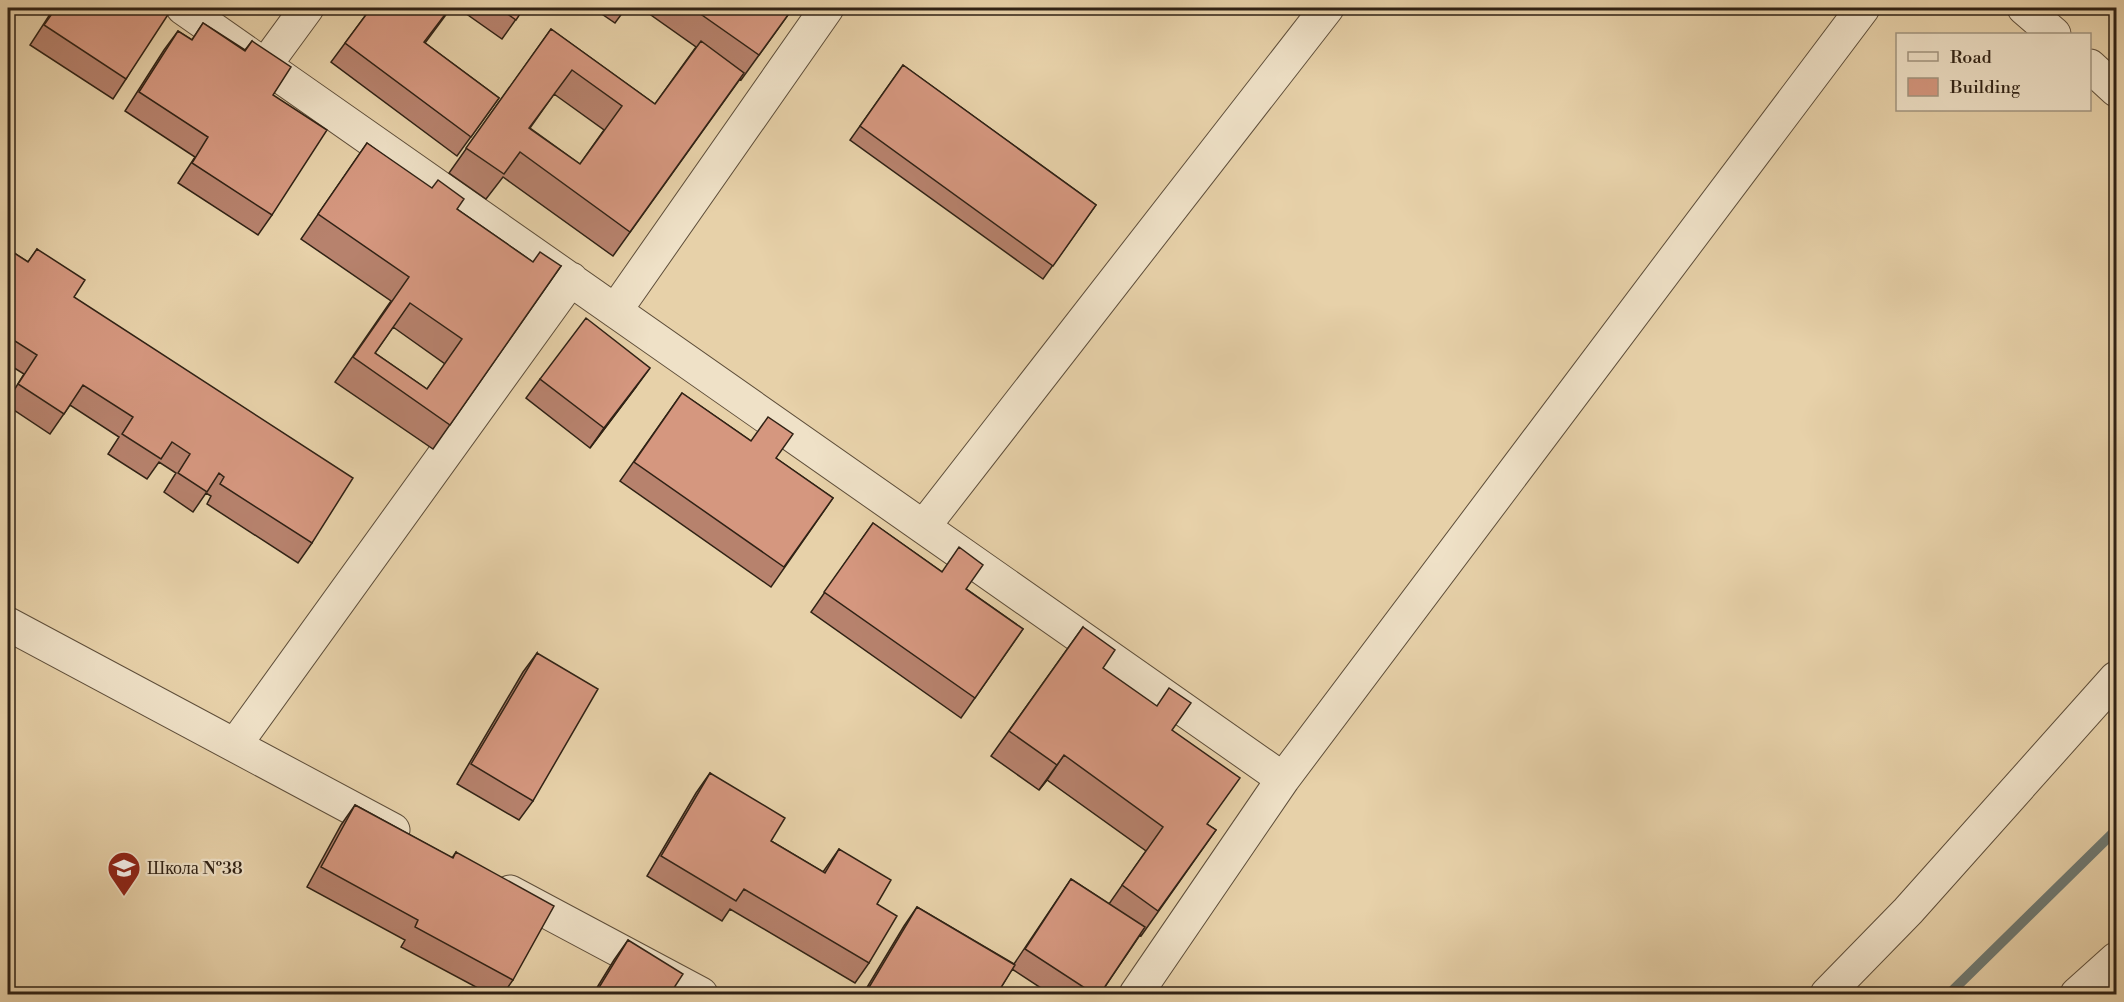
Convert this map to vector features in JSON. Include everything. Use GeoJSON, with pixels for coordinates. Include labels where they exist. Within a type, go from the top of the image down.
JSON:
{"type":"FeatureCollection","features":[{"type":"Feature","properties":{"kind":"street"},"geometry":{"type":"LineString","coordinates":[[183,8],[1283,779]]}},
{"type":"Feature","properties":{"kind":"street"},"geometry":{"type":"LineString","coordinates":[[266,64],[307,8]]}},
{"type":"Feature","properties":{"kind":"street"},"geometry":{"type":"LineString","coordinates":[[615,311],[827,8]]}},
{"type":"Feature","properties":{"kind":"street"},"geometry":{"type":"LineString","coordinates":[[924,526],[1327,8]]}},
{"type":"Feature","properties":{"kind":"street"},"geometry":{"type":"LineString","coordinates":[[1136,994],[1283,779],[1863,8]]}},
{"type":"Feature","properties":{"kind":"street"},"geometry":{"type":"LineString","coordinates":[[2024,8],[2053,33]]}},
{"type":"Feature","properties":{"kind":"street"},"geometry":{"type":"LineString","coordinates":[[2091,67],[2116,90]]}},
{"type":"Feature","properties":{"kind":"street"},"geometry":{"type":"LineString","coordinates":[[235,746],[571,279]]}},
{"type":"Feature","properties":{"kind":"street"},"geometry":{"type":"LineString","coordinates":[[8,624],[422,845]]}},
{"type":"Feature","properties":{"kind":"street"},"geometry":{"type":"LineString","coordinates":[[1827,994],[1908,911],[2116,678]]}},
{"type":"Feature","properties":{"kind":"street"},"geometry":{"type":"LineString","coordinates":[[484,878],[701,994]]}},
{"type":"Feature","properties":{"kind":"street"},"geometry":{"type":"LineString","coordinates":[[2077,994],[2116,959]]}},
{"type":"Feature","properties":{"kind":"building"},"geometry":{"type":"Polygon","coordinates":[[[56,8],[167,8],[171,10],[126,79],[44,25],[56,8]]]}},
{"type":"Feature","properties":{"kind":"building"},"geometry":{"type":"Polygon","coordinates":[[[371,8],[450,8],[424,42],[499,98],[471,137],[345,43],[371,8]]]}},
{"type":"Feature","properties":{"kind":"building"},"geometry":{"type":"Polygon","coordinates":[[[499,8],[524,8],[516,20],[499,8]]]}},
{"type":"Feature","properties":{"kind":"building"},"geometry":{"type":"Polygon","coordinates":[[[692,8],[793,8],[759,55],[692,8]]]}},
{"type":"Feature","properties":{"kind":"building"},"geometry":{"type":"Polygon","coordinates":[[[203,23],[245,51],[252,41],[291,67],[273,95],[327,130],[272,215],[192,163],[208,137],[139,92],[178,31],[192,40],[203,23]]]}},
{"type":"Feature","properties":{"kind":"building"},"geometry":{"type":"Polygon","coordinates":[[[551,29],[655,104],[701,41],[744,73],[630,232],[520,152],[504,174],[466,148],[551,29]],[[572,70],[529,128],[580,164],[622,106],[572,70]]]}},
{"type":"Feature","properties":{"kind":"building"},"geometry":{"type":"Polygon","coordinates":[[[903,65],[1096,205],[1053,266],[860,126],[903,65]]]}},
{"type":"Feature","properties":{"kind":"building"},"geometry":{"type":"Polygon","coordinates":[[[367,143],[432,188],[438,180],[464,199],[457,209],[533,262],[540,252],[561,266],[450,425],[353,357],[409,277],[318,214],[367,143]],[[410,303],[375,353],[427,389],[462,339],[410,303]]]}},
{"type":"Feature","properties":{"kind":"building"},"geometry":{"type":"Polygon","coordinates":[[[8,249],[28,262],[37,249],[85,280],[74,297],[353,478],[312,543],[220,484],[224,477],[219,473],[207,492],[178,473],[190,454],[172,442],[161,459],[122,434],[133,417],[83,385],[64,414],[18,384],[37,355],[12,339],[8,346],[8,249]]]}},
{"type":"Feature","properties":{"kind":"building"},"geometry":{"type":"Polygon","coordinates":[[[586,318],[650,368],[604,428],[540,379],[586,318]]]}},
{"type":"Feature","properties":{"kind":"building"},"geometry":{"type":"Polygon","coordinates":[[[682,393],[751,441],[768,417],[793,434],[776,458],[833,498],[784,567],[634,462],[682,393]]]}},
{"type":"Feature","properties":{"kind":"building"},"geometry":{"type":"Polygon","coordinates":[[[873,523],[942,572],[959,547],[983,565],[966,589],[1023,629],[975,698],[824,592],[873,523]]]}},
{"type":"Feature","properties":{"kind":"building"},"geometry":{"type":"Polygon","coordinates":[[[1083,627],[1115,650],[1103,668],[1157,706],[1169,688],[1191,703],[1172,730],[1240,778],[1207,824],[1216,830],[1158,911],[1122,885],[1163,827],[1064,755],[1057,765],[1009,731],[1083,627]]]}},
{"type":"Feature","properties":{"kind":"building"},"geometry":{"type":"Polygon","coordinates":[[[537,653],[598,689],[533,801],[471,764],[537,653]]]}},
{"type":"Feature","properties":{"kind":"building"},"geometry":{"type":"Polygon","coordinates":[[[710,773],[785,818],[771,841],[825,873],[839,849],[891,880],[877,904],[897,916],[869,963],[744,889],[736,901],[661,856],[710,773]]]}},
{"type":"Feature","properties":{"kind":"building"},"geometry":{"type":"Polygon","coordinates":[[[355,805],[453,858],[456,852],[554,906],[513,980],[415,927],[418,920],[321,867],[355,805]]]}},
{"type":"Feature","properties":{"kind":"building"},"geometry":{"type":"Polygon","coordinates":[[[1071,879],[1145,927],[1100,994],[1094,994],[1025,949],[1071,879]]]}},
{"type":"Feature","properties":{"kind":"building"},"geometry":{"type":"Polygon","coordinates":[[[917,907],[1015,965],[997,994],[877,994],[868,989],[917,907]]]}},
{"type":"Feature","properties":{"kind":"building"},"geometry":{"type":"Polygon","coordinates":[[[628,940],[683,974],[670,994],[595,994],[628,940]]]}},
{"type":"Feature","properties":{"kind":"waterway"},"geometry":{"type":"LineString","coordinates":[[1949,994],[2116,830]]}},
{"type":"Feature","properties":{"kind":"place","name":"Школа №38"},"geometry":{"type":"Point","coordinates":[124,897]}}]}
